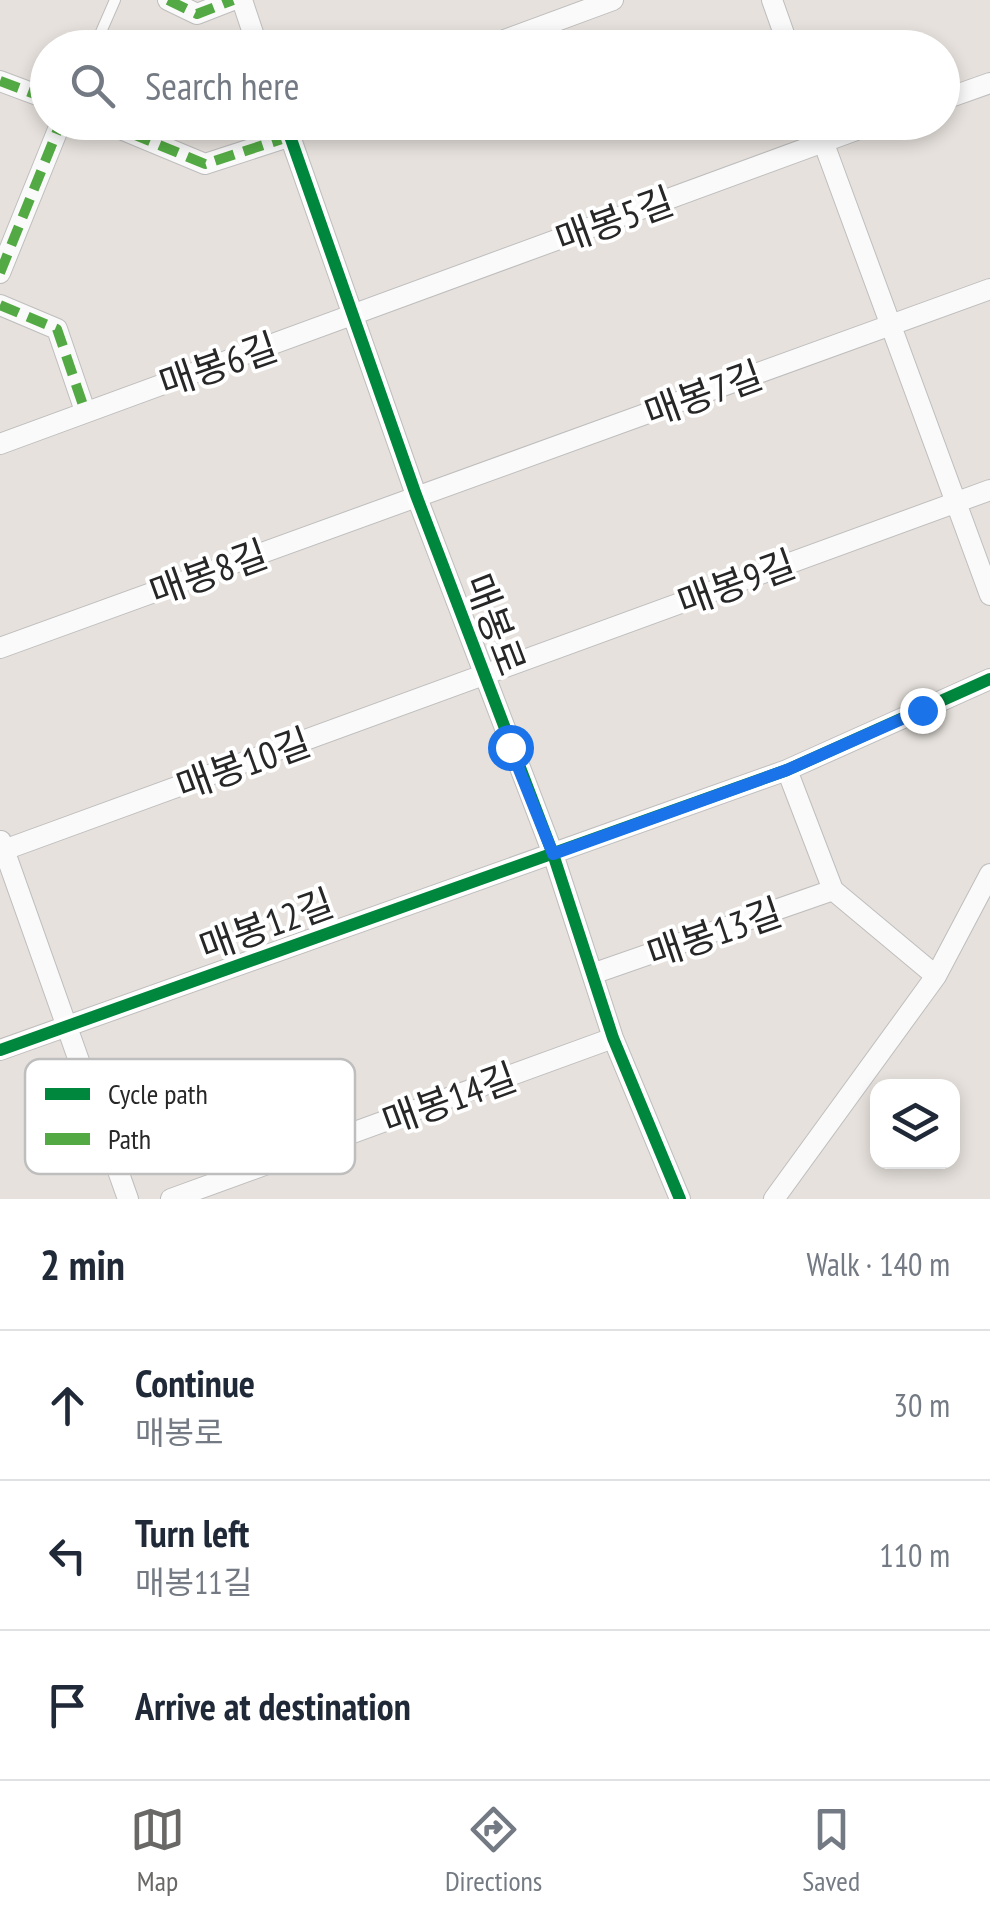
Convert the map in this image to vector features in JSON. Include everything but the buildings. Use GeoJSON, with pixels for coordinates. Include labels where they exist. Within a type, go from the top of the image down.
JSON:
{"type":"FeatureCollection","features":[{"type":"Feature","properties":{"kind":"street"},"geometry":{"type":"LineString","coordinates":[[168,0],[196,14],[234,0]]}},
{"type":"Feature","properties":{"kind":"street"},"geometry":{"type":"LineString","coordinates":[[242,0],[252,30]]}},
{"type":"Feature","properties":{"kind":"street"},"geometry":{"type":"LineString","coordinates":[[532,30],[614,0]]}},
{"type":"Feature","properties":{"kind":"street"},"geometry":{"type":"LineString","coordinates":[[772,0],[783,30]]}},
{"type":"Feature","properties":{"kind":"street"},"geometry":{"type":"LineString","coordinates":[[0,80],[30,92]]}},
{"type":"Feature","properties":{"kind":"street"},"geometry":{"type":"LineString","coordinates":[[960,94],[990,83]]}},
{"type":"Feature","properties":{"kind":"street"},"geometry":{"type":"LineString","coordinates":[[0,272],[54,140]]}},
{"type":"Feature","properties":{"kind":"street"},"geometry":{"type":"LineString","coordinates":[[147,140],[205,164],[262,140]]}},
{"type":"Feature","properties":{"kind":"street","name":"매봉로"},"geometry":{"type":"LineString","coordinates":[[289,140],[482,676],[553,854],[614,1038],[680,1199]]}},
{"type":"Feature","properties":{"kind":"street","name":"매봉5길"},"geometry":{"type":"LineString","coordinates":[[351,317],[799,140]]}},
{"type":"Feature","properties":{"kind":"street"},"geometry":{"type":"LineString","coordinates":[[822,140],[990,595]]}},
{"type":"Feature","properties":{"kind":"street","name":"매봉7길"},"geometry":{"type":"LineString","coordinates":[[416,496],[990,288]]}},
{"type":"Feature","properties":{"kind":"street"},"geometry":{"type":"LineString","coordinates":[[0,305],[56,329],[86,411]]}},
{"type":"Feature","properties":{"kind":"street","name":"매봉6길"},"geometry":{"type":"LineString","coordinates":[[0,444],[351,317]]}},
{"type":"Feature","properties":{"kind":"street","name":"매봉9길"},"geometry":{"type":"LineString","coordinates":[[482,676],[990,490]]}},
{"type":"Feature","properties":{"kind":"street","name":"매봉8길"},"geometry":{"type":"LineString","coordinates":[[0,648],[416,496]]}},
{"type":"Feature","properties":{"kind":"street","name":"매봉10길"},"geometry":{"type":"LineString","coordinates":[[2,844],[482,676]]}},
{"type":"Feature","properties":{"kind":"street","name":"매봉12길"},"geometry":{"type":"LineString","coordinates":[[0,1050],[787,770],[990,679]]}},
{"type":"Feature","properties":{"kind":"street"},"geometry":{"type":"LineString","coordinates":[[787,770],[833,890],[936,976]]}},
{"type":"Feature","properties":{"kind":"street"},"geometry":{"type":"LineString","coordinates":[[2,844],[78,1059]]}},
{"type":"Feature","properties":{"kind":"street"},"geometry":{"type":"LineString","coordinates":[[774,1199],[936,976],[988,883]]}},
{"type":"Feature","properties":{"kind":"street","name":"매봉13길"},"geometry":{"type":"LineString","coordinates":[[594,973],[833,890]]}},
{"type":"Feature","properties":{"kind":"street","name":"매봉14길"},"geometry":{"type":"LineString","coordinates":[[355,1132],[614,1038]]}},
{"type":"Feature","properties":{"kind":"street"},"geometry":{"type":"LineString","coordinates":[[119,1174],[128,1199]]}},
{"type":"Feature","properties":{"kind":"street","name":"매봉14길"},"geometry":{"type":"LineString","coordinates":[[172,1199],[241,1174]]}},
{"type":"Feature","properties":{"kind":"lane"},"geometry":{"type":"LineString","coordinates":[[102,30],[114,0]]}},
{"type":"Feature","properties":{"kind":"marked path"},"geometry":{"type":"LineString","coordinates":[[168,0],[197,14],[233,0]]}},
{"type":"Feature","properties":{"kind":"marked path"},"geometry":{"type":"LineString","coordinates":[[0,81],[30,92]]}},
{"type":"Feature","properties":{"kind":"marked path"},"geometry":{"type":"LineString","coordinates":[[0,273],[54,140]]}},
{"type":"Feature","properties":{"kind":"marked path"},"geometry":{"type":"LineString","coordinates":[[147,140],[205,164],[279,140]]}},
{"type":"Feature","properties":{"kind":"marked path"},"geometry":{"type":"LineString","coordinates":[[0,305],[57,329],[85,411]]}},
{"type":"Feature","properties":{"kind":"cycle path"},"geometry":{"type":"LineString","coordinates":[[291,140],[416,495],[553,854],[613,1038],[680,1199]]}},
{"type":"Feature","properties":{"kind":"cycle path"},"geometry":{"type":"LineString","coordinates":[[0,1050],[787,770],[990,679]]}},
{"type":"Feature","properties":{"kind":"route"},"geometry":{"type":"LineString","coordinates":[[510,747],[553,854],[787,770],[922,710]]}}]}
